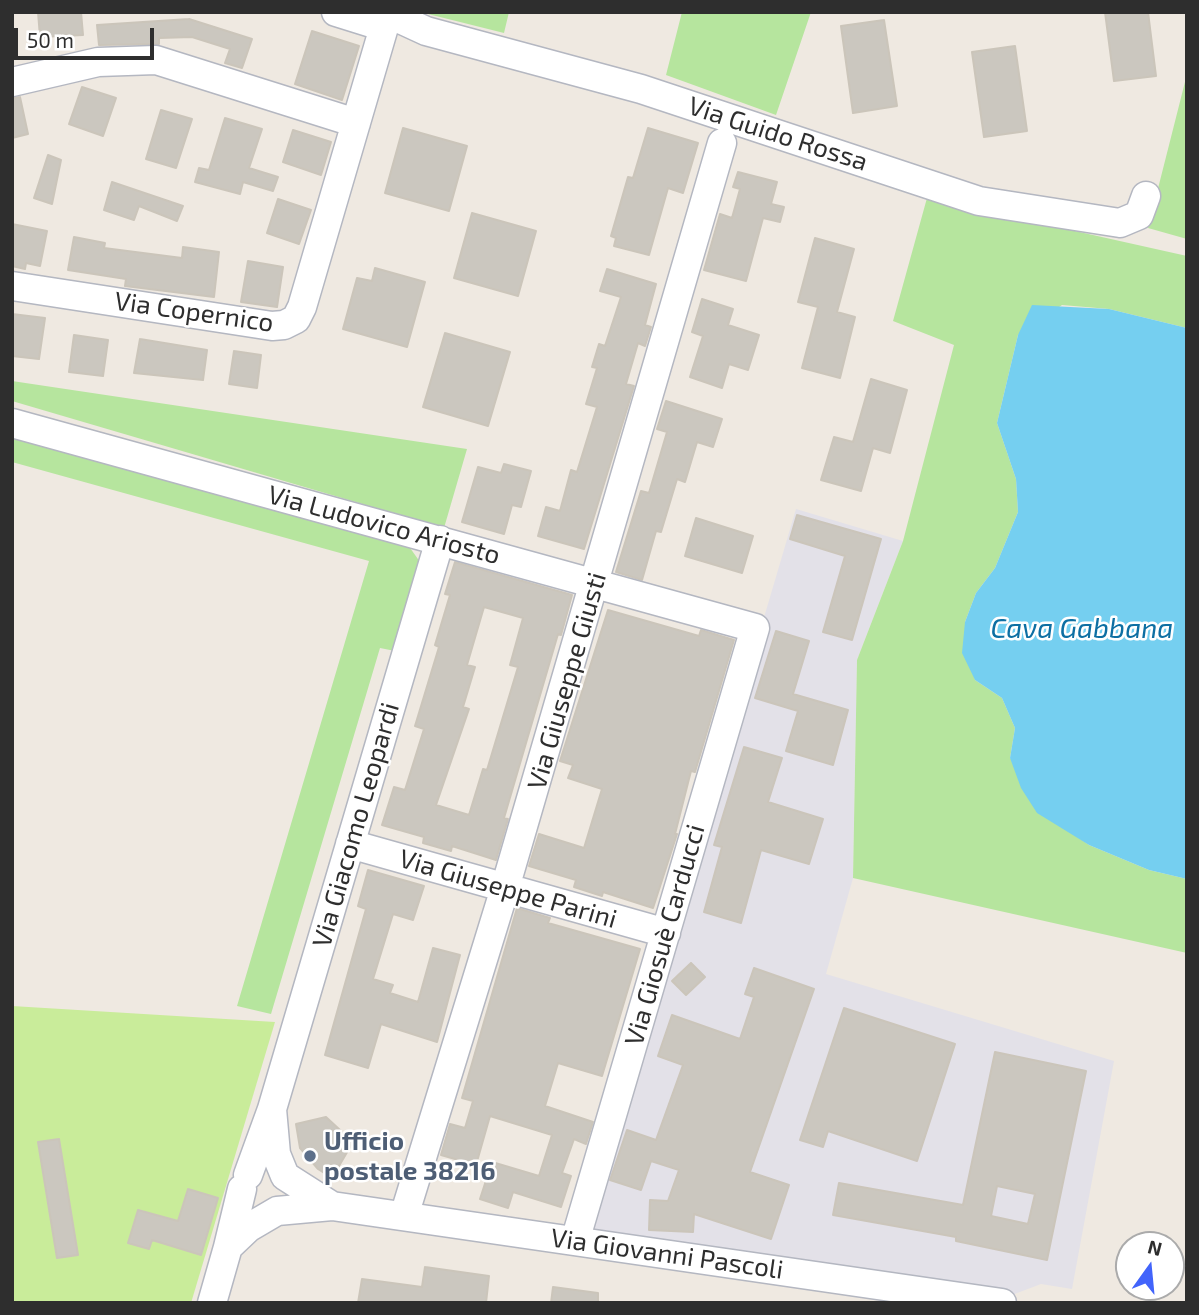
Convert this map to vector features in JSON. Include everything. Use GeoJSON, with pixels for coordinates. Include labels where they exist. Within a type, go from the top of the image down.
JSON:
{"type":"FeatureCollection","features":[{"type":"Feature","properties":{"kind":"street","name":"Via Guido Rossa"},"geometry":{"type":"LineString","coordinates":[[336,12],[396,19],[426,31],[641,89],[979,201],[1121,223],[1139,215],[1146,196]]}},
{"type":"Feature","properties":{"kind":"street","name":"Via Copernico"},"geometry":{"type":"LineString","coordinates":[[12,286],[272,326],[284,325],[296,319],[302,307],[356,123],[396,19]]}},
{"type":"Feature","properties":{"kind":"street"},"geometry":{"type":"LineString","coordinates":[[12,82],[98,62],[156,60],[356,123]]}},
{"type":"Feature","properties":{"kind":"street","name":"Via Giuseppe Giusti"},"geometry":{"type":"LineString","coordinates":[[404,1216],[505,888],[723,144]]}},
{"type":"Feature","properties":{"kind":"street","name":"Via Ludovico Ariosto"},"geometry":{"type":"LineString","coordinates":[[12,423],[755,628]]}},
{"type":"Feature","properties":{"kind":"street","name":"Via Giacomo Leopardi"},"geometry":{"type":"LineString","coordinates":[[212,1303],[245,1182],[272,1109],[440,540]]}},
{"type":"Feature","properties":{"kind":"street","name":"Via Giosuè Carducci"},"geometry":{"type":"LineString","coordinates":[[575,1241],[755,628]]}},
{"type":"Feature","properties":{"kind":"street","name":"Via Giuseppe Parini"},"geometry":{"type":"LineString","coordinates":[[350,844],[666,933]]}},
{"type":"Feature","properties":{"kind":"street","name":"Via Giacomo Leopardi"},"geometry":{"type":"LineString","coordinates":[[272,1109],[276,1154],[289,1192],[287,1200],[277,1211]]}},
{"type":"Feature","properties":{"kind":"street"},"geometry":{"type":"LineString","coordinates":[[277,1211],[261,1213],[253,1210],[243,1198],[245,1182],[263,1167],[271,1167],[285,1176]]}},
{"type":"Feature","properties":{"kind":"street","name":"Via Giovanni Pascoli"},"geometry":{"type":"LineString","coordinates":[[285,1176],[332,1206]]}},
{"type":"Feature","properties":{"kind":"street","name":"Via Giovanni Pascoli"},"geometry":{"type":"LineString","coordinates":[[277,1211],[332,1206],[1002,1303]]}},
{"type":"Feature","properties":{"kind":"street"},"geometry":{"type":"LineString","coordinates":[[228,1247],[248,1228],[277,1211]]}},
{"type":"Feature","properties":{"kind":"shaded area"},"geometry":{"type":"Polygon","coordinates":[[[796,509],[903,541],[857,660],[853,878],[826,974],[1114,1061],[1072,1289],[1041,1284],[1004,1298],[581,1238],[796,509]]]}},
{"type":"Feature","properties":{"kind":"green space"},"geometry":{"type":"Polygon","coordinates":[[[420,12],[509,12],[504,33],[420,12]]]}},
{"type":"Feature","properties":{"kind":"green space"},"geometry":{"type":"Polygon","coordinates":[[[682,12],[811,12],[776,115],[666,75],[682,12]]]}},
{"type":"Feature","properties":{"kind":"green space"},"geometry":{"type":"Polygon","coordinates":[[[1187,74],[1187,239],[1148,228],[1187,74]]]}},
{"type":"Feature","properties":{"kind":"green space"},"geometry":{"type":"Polygon","coordinates":[[[927,198],[1187,256],[1187,328],[1109,309],[1062,305],[1018,335],[997,423],[1016,479],[1018,512],[995,568],[976,593],[965,622],[975,680],[1002,698],[1015,728],[1010,758],[1065,828],[1089,845],[1149,870],[1187,879],[1187,953],[853,878],[857,660],[903,541],[954,345],[893,321],[927,198]]]}},
{"type":"Feature","properties":{"kind":"green space"},"geometry":{"type":"Polygon","coordinates":[[[12,381],[467,449],[444,528],[12,401],[12,381]]]}},
{"type":"Feature","properties":{"kind":"green space"},"geometry":{"type":"Polygon","coordinates":[[[12,434],[408,545],[420,562],[395,651],[380,648],[271,1014],[237,1006],[369,561],[12,462],[12,434]]]}},
{"type":"Feature","properties":{"kind":"green space"},"geometry":{"type":"Polygon","coordinates":[[[12,1006],[275,1022],[191,1303],[12,1303],[12,1006]]]}},
{"type":"Feature","properties":{"kind":"water","name":"Cava Gabbana"},"geometry":{"type":"Polygon","coordinates":[[[1032,305],[1109,309],[1187,328],[1187,879],[1149,870],[1089,845],[1037,813],[1021,788],[1010,758],[1015,728],[1002,698],[975,680],[962,653],[965,622],[976,593],[995,568],[1018,512],[1016,479],[997,423],[1018,335],[1032,305]]]}},
{"type":"Feature","properties":{"kind":"building"},"geometry":{"type":"Polygon","coordinates":[[[38,12],[81,12],[83,35],[40,37],[38,12]]]}},
{"type":"Feature","properties":{"kind":"building"},"geometry":{"type":"Polygon","coordinates":[[[1105,12],[1148,12],[1156,76],[1114,81],[1105,12]]]}},
{"type":"Feature","properties":{"kind":"building"},"geometry":{"type":"Polygon","coordinates":[[[189,19],[252,39],[242,68],[225,63],[230,49],[192,37],[159,38],[159,44],[99,45],[97,25],[189,19]]]}},
{"type":"Feature","properties":{"kind":"building"},"geometry":{"type":"Polygon","coordinates":[[[884,20],[897,106],[853,113],[841,26],[884,20]]]}},
{"type":"Feature","properties":{"kind":"building"},"geometry":{"type":"Polygon","coordinates":[[[312,31],[359,46],[342,100],[295,84],[312,31]]]}},
{"type":"Feature","properties":{"kind":"building"},"geometry":{"type":"Polygon","coordinates":[[[1015,46],[1027,131],[984,137],[972,52],[1015,46]]]}},
{"type":"Feature","properties":{"kind":"building"},"geometry":{"type":"Polygon","coordinates":[[[82,87],[116,98],[103,136],[69,124],[82,87]]]}},
{"type":"Feature","properties":{"kind":"building"},"geometry":{"type":"Polygon","coordinates":[[[20,97],[28,134],[12,138],[12,98],[20,97]]]}},
{"type":"Feature","properties":{"kind":"building"},"geometry":{"type":"Polygon","coordinates":[[[161,110],[192,119],[176,168],[146,159],[161,110]]]}},
{"type":"Feature","properties":{"kind":"building"},"geometry":{"type":"Polygon","coordinates":[[[225,118],[262,129],[249,168],[278,177],[273,191],[243,182],[240,194],[195,182],[199,168],[209,170],[225,118]]]}},
{"type":"Feature","properties":{"kind":"building"},"geometry":{"type":"Polygon","coordinates":[[[403,128],[467,146],[449,211],[385,193],[403,128]]]}},
{"type":"Feature","properties":{"kind":"building"},"geometry":{"type":"Polygon","coordinates":[[[648,128],[698,143],[683,193],[668,188],[649,255],[614,246],[616,238],[611,236],[628,177],[633,178],[648,128]]]}},
{"type":"Feature","properties":{"kind":"building"},"geometry":{"type":"Polygon","coordinates":[[[293,130],[331,142],[321,175],[283,162],[293,130]]]}},
{"type":"Feature","properties":{"kind":"building"},"geometry":{"type":"Polygon","coordinates":[[[48,155],[61,160],[52,204],[34,198],[48,155]]]}},
{"type":"Feature","properties":{"kind":"building"},"geometry":{"type":"Polygon","coordinates":[[[738,172],[777,182],[771,204],[784,207],[780,222],[763,218],[746,281],[704,270],[720,214],[732,218],[740,189],[733,187],[738,172]]]}},
{"type":"Feature","properties":{"kind":"building"},"geometry":{"type":"Polygon","coordinates":[[[112,182],[183,206],[177,221],[139,206],[134,220],[104,210],[112,182]]]}},
{"type":"Feature","properties":{"kind":"building"},"geometry":{"type":"Polygon","coordinates":[[[278,199],[311,210],[299,244],[267,233],[278,199]]]}},
{"type":"Feature","properties":{"kind":"building"},"geometry":{"type":"Polygon","coordinates":[[[472,213],[536,231],[518,296],[454,278],[472,213]]]}},
{"type":"Feature","properties":{"kind":"building"},"geometry":{"type":"Polygon","coordinates":[[[12,224],[47,231],[40,266],[26,263],[25,269],[12,266],[12,224]]]}},
{"type":"Feature","properties":{"kind":"building"},"geometry":{"type":"Polygon","coordinates":[[[74,237],[105,243],[104,248],[182,258],[183,247],[219,252],[214,297],[125,286],[126,279],[68,270],[74,237]]]}},
{"type":"Feature","properties":{"kind":"building"},"geometry":{"type":"Polygon","coordinates":[[[815,238],[854,249],[837,312],[855,317],[840,378],[802,368],[818,307],[798,302],[815,238]]]}},
{"type":"Feature","properties":{"kind":"building"},"geometry":{"type":"Polygon","coordinates":[[[248,261],[283,267],[277,307],[241,302],[248,261]]]}},
{"type":"Feature","properties":{"kind":"building"},"geometry":{"type":"Polygon","coordinates":[[[375,268],[425,282],[407,347],[343,329],[357,278],[372,281],[375,268]]]}},
{"type":"Feature","properties":{"kind":"building"},"geometry":{"type":"Polygon","coordinates":[[[607,269],[656,284],[645,325],[651,327],[645,346],[638,343],[626,384],[634,386],[584,549],[538,536],[546,507],[560,511],[571,470],[577,472],[597,407],[586,404],[597,368],[592,367],[599,344],[605,346],[621,297],[600,291],[607,269]]]}},
{"type":"Feature","properties":{"kind":"building"},"geometry":{"type":"Polygon","coordinates":[[[702,299],[733,309],[728,325],[759,335],[748,370],[729,364],[722,388],[690,377],[703,336],[692,332],[702,299]]]}},
{"type":"Feature","properties":{"kind":"building"},"geometry":{"type":"Polygon","coordinates":[[[12,314],[45,318],[39,359],[12,356],[12,314]]]}},
{"type":"Feature","properties":{"kind":"building"},"geometry":{"type":"Polygon","coordinates":[[[445,333],[510,352],[488,426],[423,407],[445,333]]]}},
{"type":"Feature","properties":{"kind":"building"},"geometry":{"type":"Polygon","coordinates":[[[74,335],[108,340],[103,376],[69,372],[74,335]]]}},
{"type":"Feature","properties":{"kind":"building"},"geometry":{"type":"Polygon","coordinates":[[[140,339],[207,350],[203,380],[134,373],[140,339]]]}},
{"type":"Feature","properties":{"kind":"building"},"geometry":{"type":"Polygon","coordinates":[[[234,351],[261,355],[257,388],[229,384],[234,351]]]}},
{"type":"Feature","properties":{"kind":"building"},"geometry":{"type":"Polygon","coordinates":[[[871,379],[907,390],[890,453],[873,448],[861,491],[821,480],[834,437],[853,442],[871,379]]]}},
{"type":"Feature","properties":{"kind":"building"},"geometry":{"type":"Polygon","coordinates":[[[666,401],[722,419],[713,447],[697,442],[685,482],[677,479],[661,532],[656,531],[642,580],[616,572],[641,491],[649,493],[667,432],[657,429],[666,401]]]}},
{"type":"Feature","properties":{"kind":"building"},"geometry":{"type":"Polygon","coordinates":[[[504,464],[531,471],[521,507],[512,505],[504,534],[462,522],[478,467],[501,473],[504,464]]]}},
{"type":"Feature","properties":{"kind":"building"},"geometry":{"type":"Polygon","coordinates":[[[797,515],[881,539],[852,640],[823,632],[845,556],[790,539],[797,515]]]}},
{"type":"Feature","properties":{"kind":"building"},"geometry":{"type":"Polygon","coordinates":[[[696,518],[753,536],[742,573],[685,556],[696,518]]]}},
{"type":"Feature","properties":{"kind":"building"},"geometry":{"type":"Polygon","coordinates":[[[455,562],[572,595],[504,818],[508,819],[496,860],[452,846],[451,851],[423,843],[424,837],[382,825],[394,787],[405,790],[424,729],[415,726],[439,647],[435,645],[450,595],[445,594],[455,562]],[[484,607],[467,665],[475,667],[463,707],[469,709],[436,805],[469,815],[483,769],[487,770],[518,667],[510,665],[523,618],[484,607]]]}},
{"type":"Feature","properties":{"kind":"building"},"geometry":{"type":"Polygon","coordinates":[[[608,610],[699,636],[701,630],[734,640],[695,772],[691,771],[677,834],[653,908],[603,892],[602,896],[574,887],[576,880],[529,866],[539,834],[584,848],[602,789],[568,778],[573,765],[560,761],[608,610]]]}},
{"type":"Feature","properties":{"kind":"building"},"geometry":{"type":"Polygon","coordinates":[[[776,631],[809,641],[793,694],[848,710],[833,765],[786,751],[798,711],[755,698],[776,631]]]}},
{"type":"Feature","properties":{"kind":"building"},"geometry":{"type":"Polygon","coordinates":[[[744,747],[782,758],[768,802],[823,819],[809,864],[761,850],[741,923],[704,912],[722,847],[714,845],[744,747]]]}},
{"type":"Feature","properties":{"kind":"building"},"geometry":{"type":"Polygon","coordinates":[[[368,870],[424,886],[413,920],[393,914],[373,979],[393,985],[390,993],[418,1002],[433,948],[460,955],[437,1042],[381,1024],[368,1068],[325,1055],[366,909],[358,906],[368,870]]]}},
{"type":"Feature","properties":{"kind":"building"},"geometry":{"type":"Polygon","coordinates":[[[517,908],[550,918],[548,923],[640,949],[602,1076],[558,1063],[545,1106],[593,1122],[586,1144],[574,1139],[562,1173],[571,1176],[561,1207],[513,1192],[508,1208],[480,1199],[492,1162],[539,1176],[552,1135],[490,1116],[476,1165],[441,1155],[450,1124],[465,1128],[473,1101],[462,1098],[517,908]]]}},
{"type":"Feature","properties":{"kind":"building"},"geometry":{"type":"Polygon","coordinates":[[[691,963],[705,977],[686,995],[672,981],[691,963]]]}},
{"type":"Feature","properties":{"kind":"building"},"geometry":{"type":"Polygon","coordinates":[[[754,968],[814,989],[750,1172],[789,1185],[771,1239],[694,1214],[693,1232],[649,1230],[650,1200],[668,1201],[679,1170],[651,1161],[641,1190],[610,1180],[627,1130],[656,1140],[683,1065],[658,1056],[672,1015],[740,1039],[754,997],[745,994],[754,968]]]}},
{"type":"Feature","properties":{"kind":"building"},"geometry":{"type":"Polygon","coordinates":[[[844,1008],[955,1044],[917,1161],[828,1131],[823,1147],[800,1140],[844,1008]]]}},
{"type":"Feature","properties":{"kind":"building"},"geometry":{"type":"Polygon","coordinates":[[[995,1052],[1086,1071],[1047,1260],[956,1241],[956,1237],[833,1215],[839,1183],[963,1205],[995,1052]],[[997,1186],[991,1216],[1028,1224],[1035,1194],[997,1186]]]}},
{"type":"Feature","properties":{"kind":"building"},"geometry":{"type":"Polygon","coordinates":[[[326,1117],[353,1142],[332,1178],[318,1169],[300,1148],[296,1124],[326,1117]]]}},
{"type":"Feature","properties":{"kind":"building"},"geometry":{"type":"Polygon","coordinates":[[[59,1139],[78,1255],[57,1258],[38,1142],[59,1139]]]}},
{"type":"Feature","properties":{"kind":"building"},"geometry":{"type":"Polygon","coordinates":[[[188,1189],[218,1198],[201,1255],[152,1240],[149,1249],[128,1243],[138,1210],[178,1221],[188,1189]]]}},
{"type":"Feature","properties":{"kind":"building"},"geometry":{"type":"Polygon","coordinates":[[[425,1267],[489,1276],[486,1303],[358,1303],[362,1279],[422,1287],[425,1267]]]}},
{"type":"Feature","properties":{"kind":"building"},"geometry":{"type":"Polygon","coordinates":[[[553,1287],[598,1293],[598,1303],[551,1303],[553,1287]]]}},
{"type":"Feature","properties":{"kind":"place","name":"Ufficio postale 38216"},"geometry":{"type":"Point","coordinates":[310,1156]}}]}
